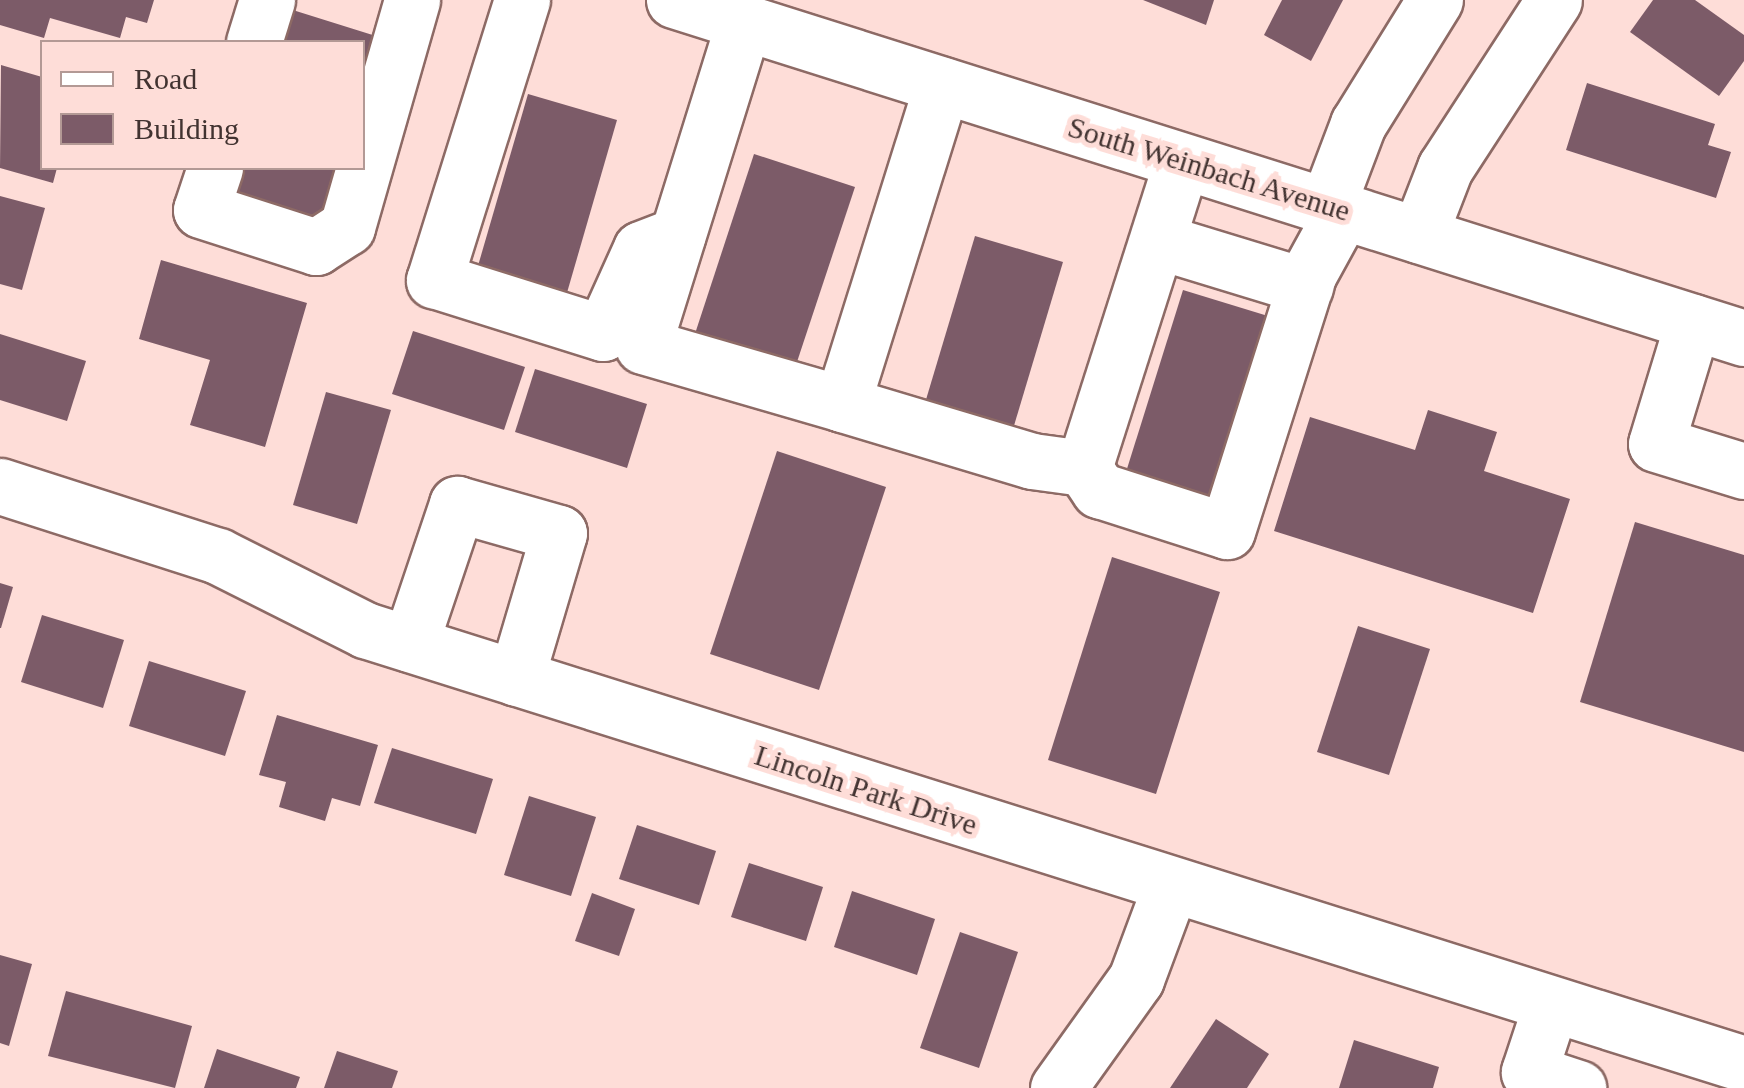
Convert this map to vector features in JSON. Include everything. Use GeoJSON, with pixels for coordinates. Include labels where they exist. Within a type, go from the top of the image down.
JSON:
{"type":"FeatureCollection","features":[{"type":"Feature","properties":{"kind":"street"},"geometry":{"type":"LineString","coordinates":[[255,40],[268,0]]}},
{"type":"Feature","properties":{"kind":"street"},"geometry":{"type":"LineString","coordinates":[[365,162],[412,0]]}},
{"type":"Feature","properties":{"kind":"street"},"geometry":{"type":"LineString","coordinates":[[522,0],[434,280],[602,333],[641,249],[678,235]]}},
{"type":"Feature","properties":{"kind":"street","name":"South Weinbach Avenue"},"geometry":{"type":"LineString","coordinates":[[674,0],[1719,330]]}},
{"type":"Feature","properties":{"kind":"street"},"geometry":{"type":"LineString","coordinates":[[744,22],[643,346],[1032,461],[1084,468],[1099,490],[1227,531],[1305,286],[1335,209],[1358,124],[1435,0]]}},
{"type":"Feature","properties":{"kind":"street"},"geometry":{"type":"LineString","coordinates":[[1419,235],[1445,168],[1554,0]]}},
{"type":"Feature","properties":{"kind":"street"},"geometry":{"type":"LineString","coordinates":[[842,404],[942,85]]}},
{"type":"Feature","properties":{"kind":"street"},"geometry":{"type":"LineString","coordinates":[[1084,468],[1182,161]]}},
{"type":"Feature","properties":{"kind":"street"},"geometry":{"type":"LineString","coordinates":[[213,170],[201,210],[316,247],[346,227],[363,170]]}},
{"type":"Feature","properties":{"kind":"street"},"geometry":{"type":"LineString","coordinates":[[1158,241],[1305,286]]}},
{"type":"Feature","properties":{"kind":"street"},"geometry":{"type":"LineString","coordinates":[[1719,330],[1656,444],[1744,471]]}},
{"type":"Feature","properties":{"kind":"street","name":"Lincoln Park Drive"},"geometry":{"type":"LineString","coordinates":[[0,486],[218,556],[410,644],[1744,1064]]}},
{"type":"Feature","properties":{"kind":"street"},"geometry":{"type":"LineString","coordinates":[[410,644],[457,504],[559,533],[516,678]]}},
{"type":"Feature","properties":{"kind":"street"},"geometry":{"type":"LineString","coordinates":[[1058,1088],[1136,979],[1171,884]]}},
{"type":"Feature","properties":{"kind":"street"},"geometry":{"type":"LineString","coordinates":[[1551,1006],[1529,1072],[1578,1088]]}},
{"type":"Feature","properties":{"kind":"building"},"geometry":{"type":"Polygon","coordinates":[[[0,0],[154,0],[147,23],[126,17],[120,38],[50,18],[44,38],[0,25],[0,0]]]}},
{"type":"Feature","properties":{"kind":"building"},"geometry":{"type":"Polygon","coordinates":[[[1143,0],[1214,0],[1206,25],[1143,0]]]}},
{"type":"Feature","properties":{"kind":"building"},"geometry":{"type":"Polygon","coordinates":[[[1282,0],[1343,0],[1311,61],[1264,35],[1282,0]]]}},
{"type":"Feature","properties":{"kind":"building"},"geometry":{"type":"Polygon","coordinates":[[[1653,0],[1695,0],[1744,35],[1744,61],[1719,96],[1630,32],[1653,0]]]}},
{"type":"Feature","properties":{"kind":"building"},"geometry":{"type":"Polygon","coordinates":[[[280,6],[379,37],[365,78],[365,40],[269,40],[280,6]]]}},
{"type":"Feature","properties":{"kind":"building"},"geometry":{"type":"Polygon","coordinates":[[[1,65],[40,76],[40,170],[56,170],[53,183],[0,168],[1,65]]]}},
{"type":"Feature","properties":{"kind":"building"},"geometry":{"type":"Polygon","coordinates":[[[1587,83],[1715,124],[1708,145],[1731,152],[1716,198],[1566,150],[1587,83]]]}},
{"type":"Feature","properties":{"kind":"building"},"geometry":{"type":"Polygon","coordinates":[[[528,94],[617,120],[562,310],[473,283],[528,94]]]}},
{"type":"Feature","properties":{"kind":"building"},"geometry":{"type":"Polygon","coordinates":[[[754,154],[855,187],[790,383],[690,349],[754,154]]]}},
{"type":"Feature","properties":{"kind":"building"},"geometry":{"type":"Polygon","coordinates":[[[228,170],[337,170],[317,235],[218,204],[228,170]]]}},
{"type":"Feature","properties":{"kind":"building"},"geometry":{"type":"Polygon","coordinates":[[[0,196],[45,208],[22,290],[0,284],[0,196]]]}},
{"type":"Feature","properties":{"kind":"building"},"geometry":{"type":"Polygon","coordinates":[[[975,236],[1063,262],[1007,449],[919,423],[975,236]]]}},
{"type":"Feature","properties":{"kind":"building"},"geometry":{"type":"Polygon","coordinates":[[[161,260],[307,303],[265,447],[190,425],[210,360],[139,339],[161,260]]]}},
{"type":"Feature","properties":{"kind":"building"},"geometry":{"type":"Polygon","coordinates":[[[1183,290],[1278,319],[1216,518],[1121,488],[1183,290]]]}},
{"type":"Feature","properties":{"kind":"building"},"geometry":{"type":"Polygon","coordinates":[[[413,331],[525,367],[504,430],[392,394],[413,331]]]}},
{"type":"Feature","properties":{"kind":"building"},"geometry":{"type":"Polygon","coordinates":[[[0,334],[86,361],[67,421],[0,400],[0,334]]]}},
{"type":"Feature","properties":{"kind":"building"},"geometry":{"type":"Polygon","coordinates":[[[535,369],[647,404],[627,468],[515,432],[535,369]]]}},
{"type":"Feature","properties":{"kind":"building"},"geometry":{"type":"Polygon","coordinates":[[[326,392],[391,410],[357,524],[293,505],[326,392]]]}},
{"type":"Feature","properties":{"kind":"building"},"geometry":{"type":"Polygon","coordinates":[[[1428,410],[1497,432],[1484,471],[1570,499],[1533,613],[1274,531],[1310,417],[1415,450],[1428,410]]]}},
{"type":"Feature","properties":{"kind":"building"},"geometry":{"type":"Polygon","coordinates":[[[777,451],[886,487],[819,690],[710,654],[777,451]]]}},
{"type":"Feature","properties":{"kind":"building"},"geometry":{"type":"Polygon","coordinates":[[[1635,522],[1744,555],[1744,752],[1580,702],[1635,522]]]}},
{"type":"Feature","properties":{"kind":"building"},"geometry":{"type":"Polygon","coordinates":[[[1112,557],[1220,592],[1156,794],[1048,760],[1112,557]]]}},
{"type":"Feature","properties":{"kind":"building"},"geometry":{"type":"Polygon","coordinates":[[[0,583],[13,587],[1,628],[0,628],[0,583]]]}},
{"type":"Feature","properties":{"kind":"building"},"geometry":{"type":"Polygon","coordinates":[[[42,615],[124,640],[103,708],[21,682],[42,615]]]}},
{"type":"Feature","properties":{"kind":"building"},"geometry":{"type":"Polygon","coordinates":[[[1358,626],[1430,649],[1389,775],[1317,752],[1358,626]]]}},
{"type":"Feature","properties":{"kind":"building"},"geometry":{"type":"Polygon","coordinates":[[[149,661],[246,691],[225,756],[129,726],[149,661]]]}},
{"type":"Feature","properties":{"kind":"building"},"geometry":{"type":"Polygon","coordinates":[[[277,715],[378,745],[360,806],[332,798],[325,821],[279,807],[286,782],[259,775],[277,715]]]}},
{"type":"Feature","properties":{"kind":"building"},"geometry":{"type":"Polygon","coordinates":[[[392,748],[493,779],[476,834],[374,803],[392,748]]]}},
{"type":"Feature","properties":{"kind":"building"},"geometry":{"type":"Polygon","coordinates":[[[529,796],[596,817],[571,896],[504,875],[529,796]]]}},
{"type":"Feature","properties":{"kind":"building"},"geometry":{"type":"Polygon","coordinates":[[[637,825],[716,851],[699,905],[619,879],[637,825]]]}},
{"type":"Feature","properties":{"kind":"building"},"geometry":{"type":"Polygon","coordinates":[[[749,863],[823,887],[806,941],[731,917],[749,863]]]}},
{"type":"Feature","properties":{"kind":"building"},"geometry":{"type":"Polygon","coordinates":[[[852,891],[935,919],[917,975],[834,947],[852,891]]]}},
{"type":"Feature","properties":{"kind":"building"},"geometry":{"type":"Polygon","coordinates":[[[592,893],[635,909],[619,956],[575,941],[592,893]]]}},
{"type":"Feature","properties":{"kind":"building"},"geometry":{"type":"Polygon","coordinates":[[[960,932],[1018,952],[979,1068],[920,1048],[960,932]]]}},
{"type":"Feature","properties":{"kind":"building"},"geometry":{"type":"Polygon","coordinates":[[[0,955],[32,964],[9,1046],[0,1043],[0,955]]]}},
{"type":"Feature","properties":{"kind":"building"},"geometry":{"type":"Polygon","coordinates":[[[66,991],[192,1026],[175,1088],[48,1056],[66,991]]]}},
{"type":"Feature","properties":{"kind":"building"},"geometry":{"type":"Polygon","coordinates":[[[1216,1019],[1269,1054],[1247,1088],[1170,1088],[1216,1019]]]}},
{"type":"Feature","properties":{"kind":"building"},"geometry":{"type":"Polygon","coordinates":[[[1354,1040],[1439,1067],[1433,1088],[1339,1088],[1354,1040]]]}},
{"type":"Feature","properties":{"kind":"building"},"geometry":{"type":"Polygon","coordinates":[[[217,1049],[300,1077],[296,1088],[204,1088],[217,1049]]]}},
{"type":"Feature","properties":{"kind":"building"},"geometry":{"type":"Polygon","coordinates":[[[337,1051],[398,1071],[392,1088],[324,1088],[337,1051]]]}}]}
